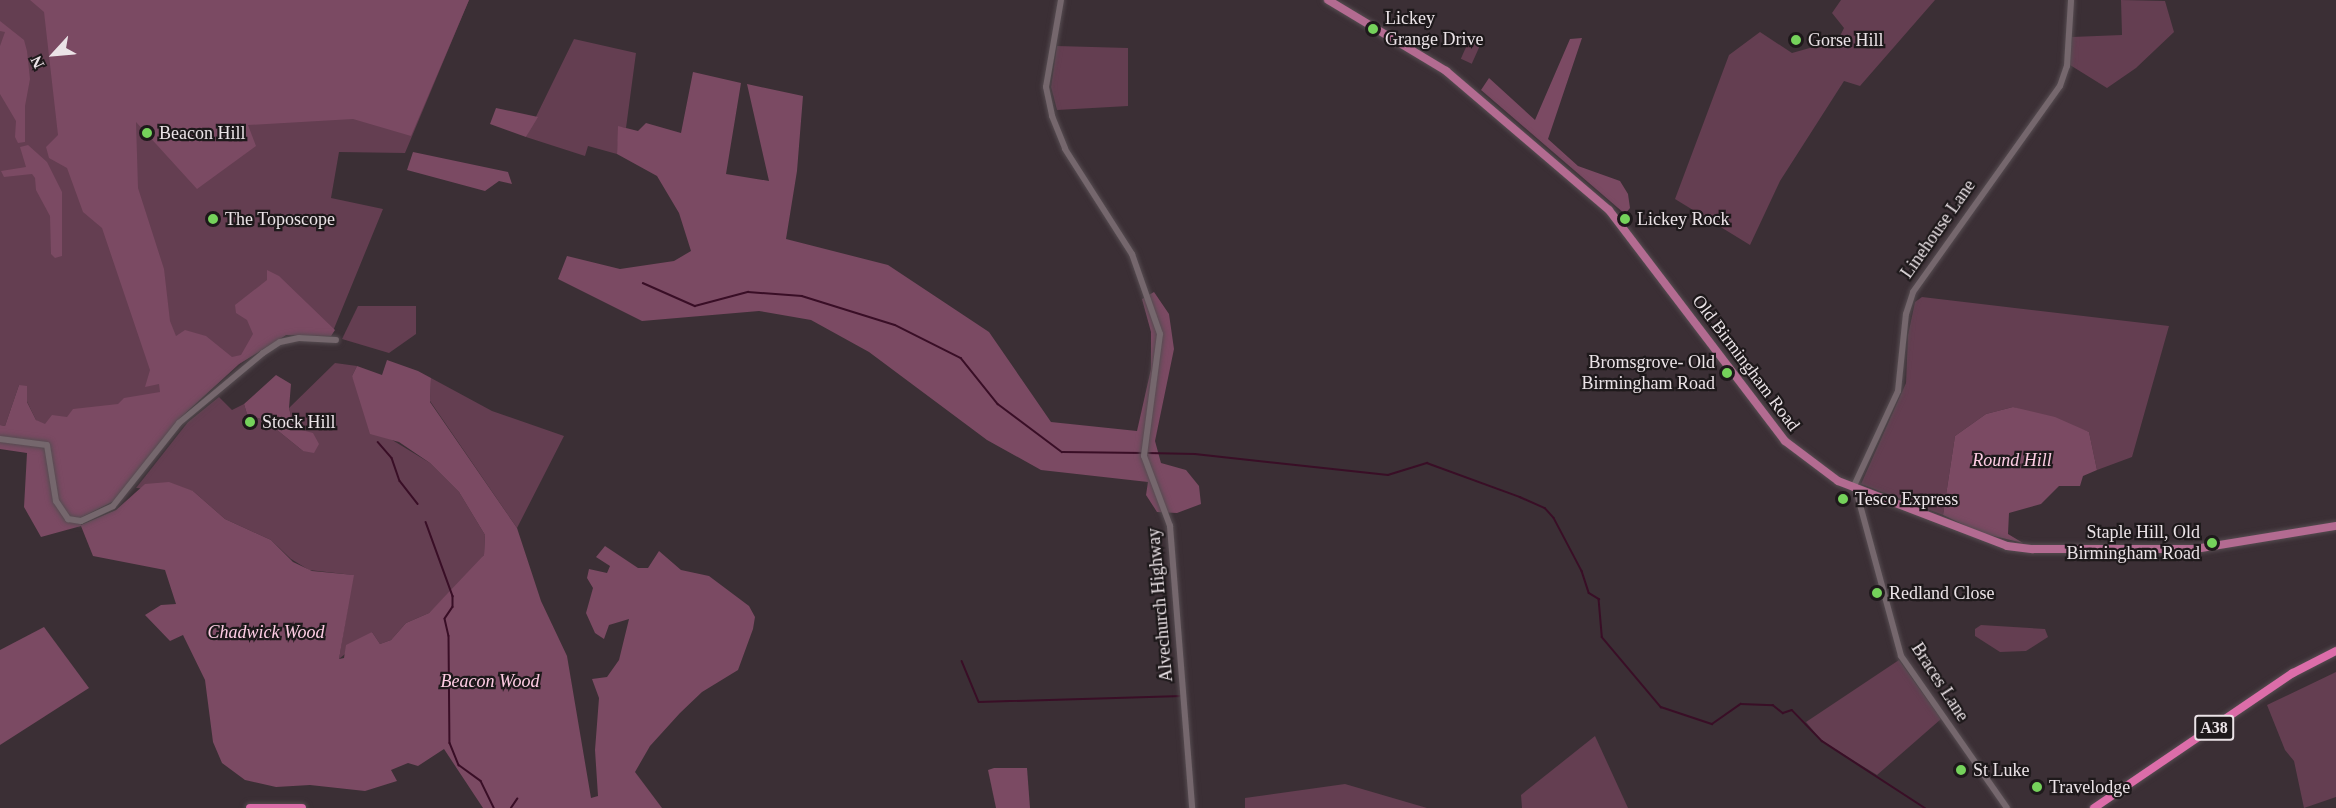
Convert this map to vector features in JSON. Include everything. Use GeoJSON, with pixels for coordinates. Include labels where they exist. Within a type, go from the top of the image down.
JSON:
{"type":"FeatureCollection","features":[{"type":"Feature","properties":{"kind":"highway","name":"A38"},"geometry":{"type":"LineString","coordinates":[[2094,808],[2293,673],[2336,651]]}},
{"type":"Feature","properties":{"kind":"highway"},"geometry":{"type":"LineString","coordinates":[[250,808],[302,808]]}},
{"type":"Feature","properties":{"kind":"main road","name":"Old Birmingham Road"},"geometry":{"type":"LineString","coordinates":[[1328,0],[1446,71],[1609,210],[1785,441],[1823,472],[1854,489],[2007,546],[2033,549],[2195,549],[2336,526]]}},
{"type":"Feature","properties":{"kind":"street","name":"Alvechurch Highway"},"geometry":{"type":"LineString","coordinates":[[1061,0],[1046,87],[1052,116],[1065,149],[1132,254],[1160,334],[1144,456],[1170,526],[1192,808]]}},
{"type":"Feature","properties":{"kind":"street","name":"Linehouse Lane"},"geometry":{"type":"LineString","coordinates":[[1854,489],[1898,391],[1906,314],[1912,292],[2060,86],[2067,66],[2070,0]]}},
{"type":"Feature","properties":{"kind":"street"},"geometry":{"type":"LineString","coordinates":[[0,439],[47,445],[56,501],[68,519],[81,521],[113,506],[136,483],[179,423],[263,353],[280,342],[299,338],[336,340]]}},
{"type":"Feature","properties":{"kind":"street","name":"Braces Lane"},"geometry":{"type":"LineString","coordinates":[[1854,489],[1901,656],[2007,808]]}},
{"type":"Feature","properties":{"kind":"shaded area"},"geometry":{"type":"Polygon","coordinates":[[[0,0],[469,0],[405,153],[339,152],[331,198],[383,209],[331,336],[286,335],[239,364],[181,417],[114,501],[36,420],[19,385],[5,426],[0,425],[0,0]]]}},
{"type":"Feature","properties":{"kind":"shaded area"},"geometry":{"type":"Polygon","coordinates":[[[1841,0],[1935,0],[1860,86],[1844,81],[1780,181],[1750,245],[1675,199],[1729,55],[1760,32],[1792,53],[1838,40],[1844,28],[1832,13],[1841,0]]]}},
{"type":"Feature","properties":{"kind":"shaded area"},"geometry":{"type":"Polygon","coordinates":[[[2121,0],[2165,1],[2174,32],[2136,68],[2107,88],[2070,65],[2072,37],[2122,35],[2121,0]]]}},
{"type":"Feature","properties":{"kind":"shaded area"},"geometry":{"type":"Polygon","coordinates":[[[1471,36],[1482,41],[1472,64],[1461,59],[1471,36]]]}},
{"type":"Feature","properties":{"kind":"shaded area"},"geometry":{"type":"Polygon","coordinates":[[[574,39],[636,53],[626,128],[619,127],[617,154],[588,146],[585,156],[526,137],[574,39]]]}},
{"type":"Feature","properties":{"kind":"shaded area"},"geometry":{"type":"Polygon","coordinates":[[[1057,46],[1128,48],[1128,106],[1057,110],[1051,87],[1057,46]]]}},
{"type":"Feature","properties":{"kind":"shaded area"},"geometry":{"type":"Polygon","coordinates":[[[1922,297],[2169,326],[2132,457],[2097,470],[2089,432],[2013,407],[1986,414],[1955,436],[1943,515],[1861,484],[1906,383],[1908,335],[1915,302],[1922,297]]]}},
{"type":"Feature","properties":{"kind":"shaded area"},"geometry":{"type":"Polygon","coordinates":[[[358,306],[416,306],[416,334],[389,353],[342,339],[358,306]]]}},
{"type":"Feature","properties":{"kind":"shaded area"},"geometry":{"type":"Polygon","coordinates":[[[335,363],[357,366],[352,376],[384,435],[430,463],[459,492],[485,535],[484,555],[429,613],[406,623],[391,640],[380,644],[372,632],[339,659],[353,575],[309,570],[291,559],[271,540],[225,519],[193,491],[136,488],[188,422],[219,397],[232,410],[244,404],[247,414],[266,421],[303,451],[316,442],[294,428],[289,408],[335,363]]]}},
{"type":"Feature","properties":{"kind":"shaded area"},"geometry":{"type":"Polygon","coordinates":[[[431,378],[492,411],[564,436],[517,528],[430,401],[431,378]]]}},
{"type":"Feature","properties":{"kind":"shaded area"},"geometry":{"type":"Polygon","coordinates":[[[1981,625],[2045,629],[2048,637],[2026,651],[2000,652],[1975,636],[1975,629],[1981,625]]]}},
{"type":"Feature","properties":{"kind":"shaded area"},"geometry":{"type":"Polygon","coordinates":[[[1899,660],[1941,719],[1877,775],[1822,741],[1806,722],[1899,660]]]}},
{"type":"Feature","properties":{"kind":"shaded area"},"geometry":{"type":"Polygon","coordinates":[[[2336,672],[2336,797],[2304,808],[2294,761],[2285,750],[2267,705],[2336,672]]]}},
{"type":"Feature","properties":{"kind":"shaded area"},"geometry":{"type":"Polygon","coordinates":[[[1595,736],[1628,808],[1522,808],[1521,795],[1595,736]]]}},
{"type":"Feature","properties":{"kind":"shaded area"},"geometry":{"type":"Polygon","coordinates":[[[1345,784],[1427,808],[1245,808],[1245,798],[1345,784]]]}},
{"type":"Feature","properties":{"kind":"green space"},"geometry":{"type":"Polygon","coordinates":[[[30,0],[469,0],[411,136],[353,119],[248,125],[256,146],[197,189],[136,122],[138,188],[164,269],[170,321],[176,336],[185,330],[206,336],[232,357],[241,355],[253,334],[247,320],[236,313],[235,305],[267,280],[267,270],[279,276],[335,330],[331,336],[286,335],[239,364],[181,417],[114,501],[82,517],[81,525],[116,510],[145,484],[169,482],[193,491],[225,519],[271,540],[293,562],[312,571],[354,575],[339,659],[344,658],[346,645],[372,632],[380,644],[391,640],[406,623],[429,613],[484,555],[485,535],[459,492],[430,463],[399,442],[370,434],[352,376],[357,366],[382,375],[387,360],[418,371],[431,378],[430,402],[517,528],[541,601],[567,656],[591,798],[598,796],[595,750],[599,698],[592,679],[607,677],[619,660],[629,619],[609,625],[604,639],[595,633],[586,613],[593,588],[587,578],[589,569],[607,573],[610,566],[596,557],[605,546],[638,568],[648,568],[659,551],[681,570],[709,576],[749,606],[755,617],[753,629],[738,670],[702,692],[680,713],[650,746],[635,772],[662,808],[483,808],[444,749],[418,766],[408,763],[391,770],[397,781],[365,791],[310,785],[276,787],[245,780],[222,763],[213,742],[205,680],[183,635],[170,641],[145,615],[161,605],[176,604],[165,570],[93,556],[81,526],[41,537],[24,507],[27,453],[0,449],[0,425],[5,426],[19,385],[27,386],[27,402],[36,420],[45,424],[52,415],[67,417],[73,409],[118,404],[124,398],[160,392],[159,384],[145,387],[150,370],[102,228],[83,212],[67,168],[49,158],[46,147],[58,135],[44,12],[30,0]]]}},
{"type":"Feature","properties":{"kind":"green space"},"geometry":{"type":"Polygon","coordinates":[[[0,21],[24,40],[27,51],[30,79],[25,106],[25,142],[18,143],[15,137],[16,121],[0,94],[0,46],[5,32],[0,31],[0,21]]]}},
{"type":"Feature","properties":{"kind":"green space"},"geometry":{"type":"Polygon","coordinates":[[[1582,38],[1548,139],[1578,166],[1620,181],[1628,194],[1630,208],[1625,214],[1481,90],[1489,78],[1535,120],[1570,39],[1582,38]]]}},
{"type":"Feature","properties":{"kind":"green space"},"geometry":{"type":"Polygon","coordinates":[[[693,72],[741,83],[726,174],[769,181],[747,84],[803,96],[797,171],[786,239],[888,265],[989,332],[1051,422],[1137,431],[1151,369],[1151,332],[1142,299],[1154,292],[1169,314],[1174,349],[1155,441],[1161,463],[1186,470],[1199,486],[1201,504],[1177,513],[1157,512],[1146,495],[1148,482],[1041,470],[987,440],[869,352],[811,320],[759,311],[642,321],[558,279],[567,256],[620,269],[674,261],[691,251],[679,213],[657,176],[617,154],[618,126],[638,131],[646,123],[681,133],[693,72]]]}},
{"type":"Feature","properties":{"kind":"green space"},"geometry":{"type":"Polygon","coordinates":[[[496,108],[538,117],[526,137],[490,124],[496,108]]]}},
{"type":"Feature","properties":{"kind":"green space"},"geometry":{"type":"Polygon","coordinates":[[[28,145],[47,162],[62,192],[62,256],[55,258],[51,254],[50,216],[36,190],[35,178],[32,174],[4,177],[1,171],[26,167],[20,147],[28,145]]]}},
{"type":"Feature","properties":{"kind":"green space"},"geometry":{"type":"Polygon","coordinates":[[[413,152],[508,172],[512,184],[499,181],[485,191],[407,170],[413,152]]]}},
{"type":"Feature","properties":{"kind":"green space"},"geometry":{"type":"Polygon","coordinates":[[[276,375],[291,384],[289,408],[294,428],[313,433],[319,444],[314,453],[303,451],[266,421],[247,414],[244,404],[276,375]]]}},
{"type":"Feature","properties":{"kind":"green space","name":"Round Hill"},"geometry":{"type":"Polygon","coordinates":[[[2013,407],[2055,417],[2089,432],[2097,470],[2083,476],[2080,486],[2059,486],[2041,504],[2009,513],[2008,534],[2023,543],[1981,533],[1943,515],[1955,436],[1986,414],[2013,407]]]}},
{"type":"Feature","properties":{"kind":"green space"},"geometry":{"type":"Polygon","coordinates":[[[44,627],[89,688],[0,745],[0,650],[44,627]]]}},
{"type":"Feature","properties":{"kind":"green space"},"geometry":{"type":"Polygon","coordinates":[[[1027,768],[1030,808],[996,808],[988,770],[1027,768]]]}},
{"type":"Feature","properties":{"kind":"waterway"},"geometry":{"type":"LineString","coordinates":[[643,283],[695,306],[748,292],[802,296],[895,325],[961,358],[998,404],[1062,452],[1143,453]]}},
{"type":"Feature","properties":{"kind":"waterway"},"geometry":{"type":"LineString","coordinates":[[378,442],[392,458],[400,481],[418,504]]}},
{"type":"Feature","properties":{"kind":"waterway"},"geometry":{"type":"LineString","coordinates":[[1148,453],[1195,454],[1388,475],[1427,463],[1545,508],[1554,518],[1582,571],[1589,593],[1599,599],[1602,637],[1661,707],[1712,724],[1741,704],[1773,705],[1783,713],[1792,710],[1822,741],[1925,808]]}},
{"type":"Feature","properties":{"kind":"waterway"},"geometry":{"type":"LineString","coordinates":[[426,522],[453,596],[453,607],[445,619],[449,636],[450,743],[459,765],[481,781],[494,808]]}},
{"type":"Feature","properties":{"kind":"waterway"},"geometry":{"type":"LineString","coordinates":[[962,661],[979,702],[1182,696]]}},
{"type":"Feature","properties":{"kind":"waterway"},"geometry":{"type":"LineString","coordinates":[[511,808],[517,799]]}},
{"type":"Feature","properties":{"kind":"place","name":"Lickey Grange Drive"},"geometry":{"type":"Point","coordinates":[1373,29]}},
{"type":"Feature","properties":{"kind":"place","name":"Gorse Hill"},"geometry":{"type":"Point","coordinates":[1796,40]}},
{"type":"Feature","properties":{"kind":"place","name":"Beacon Hill"},"geometry":{"type":"Point","coordinates":[147,133]}},
{"type":"Feature","properties":{"kind":"place","name":"The Toposcope"},"geometry":{"type":"Point","coordinates":[213,219]}},
{"type":"Feature","properties":{"kind":"place","name":"Lickey Rock"},"geometry":{"type":"Point","coordinates":[1625,219]}},
{"type":"Feature","properties":{"kind":"place","name":"Bromsgrove- Old Birmingham Road"},"geometry":{"type":"Point","coordinates":[1727,373]}},
{"type":"Feature","properties":{"kind":"place","name":"Stock Hill"},"geometry":{"type":"Point","coordinates":[250,422]}},
{"type":"Feature","properties":{"kind":"place","name":"Tesco Express"},"geometry":{"type":"Point","coordinates":[1843,499]}},
{"type":"Feature","properties":{"kind":"place","name":"Staple Hill, Old Birmingham Road"},"geometry":{"type":"Point","coordinates":[2212,543]}},
{"type":"Feature","properties":{"kind":"place","name":"Redland Close"},"geometry":{"type":"Point","coordinates":[1877,593]}},
{"type":"Feature","properties":{"kind":"place","name":"St Luke"},"geometry":{"type":"Point","coordinates":[1961,770]}},
{"type":"Feature","properties":{"kind":"place","name":"Travelodge"},"geometry":{"type":"Point","coordinates":[2037,787]}},
{"type":"Feature","properties":{"kind":"park label","name":"Chadwick Wood"},"geometry":{"type":"Point","coordinates":[266,632]}},
{"type":"Feature","properties":{"kind":"park label","name":"Beacon Wood"},"geometry":{"type":"Point","coordinates":[490,681]}}]}
